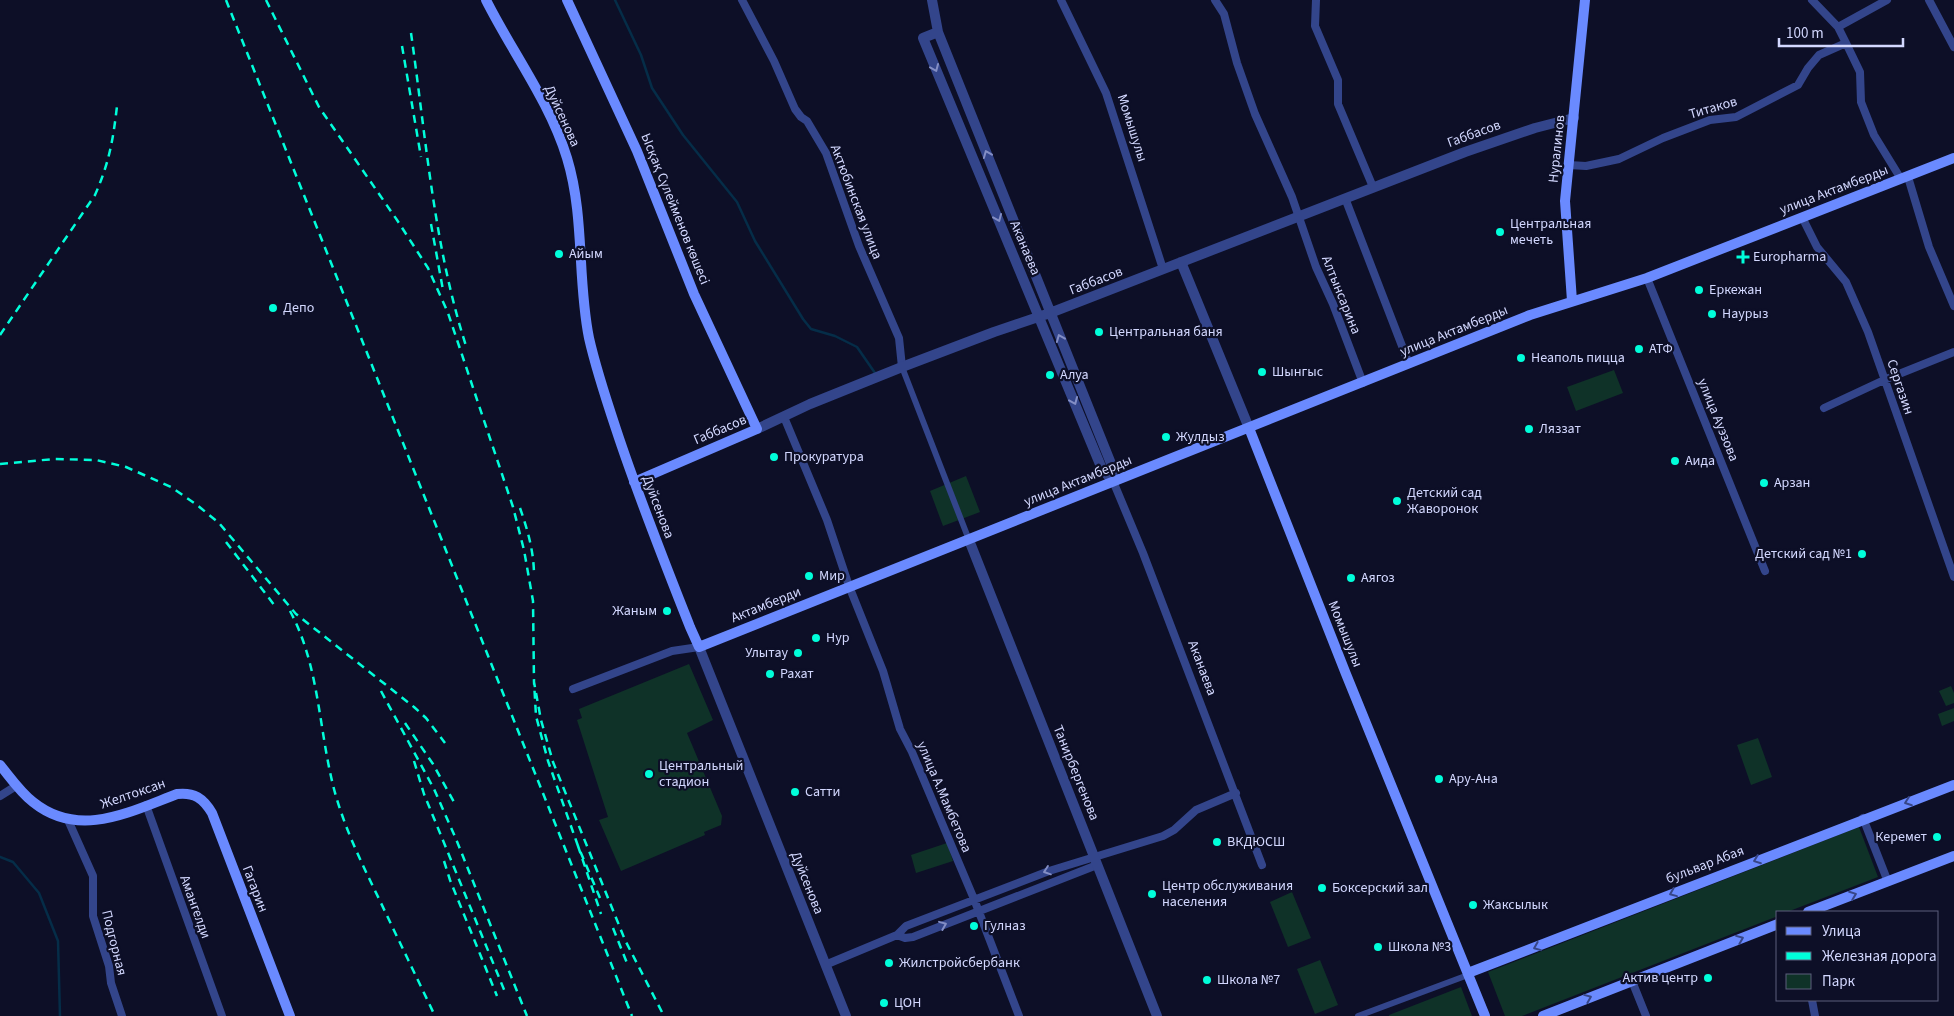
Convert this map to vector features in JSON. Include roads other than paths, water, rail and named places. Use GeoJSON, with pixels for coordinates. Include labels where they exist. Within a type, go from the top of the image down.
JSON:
{"type":"FeatureCollection","features":[{"type":"Feature","properties":{"kind":"main road","name":"Дуйсенова"},"geometry":{"type":"LineString","coordinates":[[486,0],[537,92],[567,158],[576,193],[589,337],[609,407],[634,482],[699,647]]}},
{"type":"Feature","properties":{"kind":"main road","name":"Ысқақ Сүлейменов көшесі"},"geometry":{"type":"LineString","coordinates":[[567,0],[637,151],[694,294],[757,429]]}},
{"type":"Feature","properties":{"kind":"main road","name":"Нуралинов"},"geometry":{"type":"LineString","coordinates":[[1572,301],[1566,201],[1585,0]]}},
{"type":"Feature","properties":{"kind":"main road","name":"улица Актамберды"},"geometry":{"type":"LineString","coordinates":[[969,540],[1530,315],[1647,278],[1954,158]]}},
{"type":"Feature","properties":{"kind":"main road","name":"Момышулы"},"geometry":{"type":"LineString","coordinates":[[1249,428],[1485,1016]]}},
{"type":"Feature","properties":{"kind":"main road","name":"Габбасов"},"geometry":{"type":"LineString","coordinates":[[634,482],[757,429]]}},
{"type":"Feature","properties":{"kind":"main road","name":"Актамберди"},"geometry":{"type":"LineString","coordinates":[[699,647],[969,540]]}},
{"type":"Feature","properties":{"kind":"main road","name":"Желтоксан"},"geometry":{"type":"LineString","coordinates":[[0,765],[16,786],[31,801],[46,812],[68,820],[109,819],[177,794]]}},
{"type":"Feature","properties":{"kind":"main road","name":"бульвар Абая"},"geometry":{"type":"LineString","coordinates":[[1468,974],[1863,818],[1954,785]]}},
{"type":"Feature","properties":{"kind":"main road","name":"Гагарин"},"geometry":{"type":"LineString","coordinates":[[177,794],[187,793],[195,795],[202,799],[212,813],[290,1016]]}},
{"type":"Feature","properties":{"kind":"main road"},"geometry":{"type":"LineString","coordinates":[[1811,911],[1954,856]]}},
{"type":"Feature","properties":{"kind":"main road"},"geometry":{"type":"LineString","coordinates":[[1543,1016],[1776,925]]}},
{"type":"Feature","properties":{"kind":"street","name":"Актюбинская улица"},"geometry":{"type":"LineString","coordinates":[[742,0],[774,61],[796,109],[801,117],[807,121],[826,153],[859,246],[899,338],[902,367]]}},
{"type":"Feature","properties":{"kind":"street","name":"Аканаева"},"geometry":{"type":"LineString","coordinates":[[932,0],[938,32],[1112,466],[1113,481],[1143,553],[1262,865]]}},
{"type":"Feature","properties":{"kind":"street","name":"Момышулы"},"geometry":{"type":"LineString","coordinates":[[1061,0],[1106,93],[1164,269]]}},
{"type":"Feature","properties":{"kind":"street","name":"Алтынсарина"},"geometry":{"type":"LineString","coordinates":[[1215,0],[1224,14],[1237,63],[1255,114],[1292,197],[1316,267],[1333,304],[1363,383]]}},
{"type":"Feature","properties":{"kind":"street"},"geometry":{"type":"LineString","coordinates":[[1316,0],[1316,26],[1338,80],[1338,104],[1373,187]]}},
{"type":"Feature","properties":{"kind":"street"},"geometry":{"type":"LineString","coordinates":[[1812,0],[1838,27],[1860,72],[1861,102],[1864,111],[1874,135],[1905,178],[1929,247],[1954,306]]}},
{"type":"Feature","properties":{"kind":"street"},"geometry":{"type":"LineString","coordinates":[[1838,27],[1887,0]]}},
{"type":"Feature","properties":{"kind":"street"},"geometry":{"type":"LineString","coordinates":[[1929,0],[1954,47]]}},
{"type":"Feature","properties":{"kind":"street","name":"Аканаева"},"geometry":{"type":"LineString","coordinates":[[938,32],[923,38],[1102,469],[1113,481]]}},
{"type":"Feature","properties":{"kind":"street","name":"Титаков"},"geometry":{"type":"LineString","coordinates":[[1570,165],[1586,166],[1619,159],[1663,138],[1710,120],[1736,117],[1798,85],[1808,68],[1819,55],[1846,43]]}},
{"type":"Feature","properties":{"kind":"street","name":"Габбасов"},"geometry":{"type":"LineString","coordinates":[[757,429],[810,404],[902,367],[1050,313],[1373,187],[1502,139],[1574,118]]}},
{"type":"Feature","properties":{"kind":"street"},"geometry":{"type":"LineString","coordinates":[[1345,198],[1409,364]]}},
{"type":"Feature","properties":{"kind":"street","name":"Сергазин"},"geometry":{"type":"LineString","coordinates":[[1802,216],[1817,247],[1846,282],[1868,332],[1954,577]]}},
{"type":"Feature","properties":{"kind":"street","name":"Момышулы"},"geometry":{"type":"LineString","coordinates":[[1181,262],[1249,428]]}},
{"type":"Feature","properties":{"kind":"street","name":"улица Ауэзова"},"geometry":{"type":"LineString","coordinates":[[1647,278],[1765,571]]}},
{"type":"Feature","properties":{"kind":"street"},"geometry":{"type":"LineString","coordinates":[[1824,408],[1884,380],[1954,352]]}},
{"type":"Feature","properties":{"kind":"street"},"geometry":{"type":"LineString","coordinates":[[902,367],[969,540]]}},
{"type":"Feature","properties":{"kind":"street","name":"улица А.Мамбетова"},"geometry":{"type":"LineString","coordinates":[[784,417],[827,520],[849,586],[883,671],[900,729],[912,752],[979,911],[1019,1016]]}},
{"type":"Feature","properties":{"kind":"street","name":"Танирбергенова"},"geometry":{"type":"LineString","coordinates":[[969,540],[1157,1016]]}},
{"type":"Feature","properties":{"kind":"street","name":"Актамберди"},"geometry":{"type":"LineString","coordinates":[[572,689],[672,651],[699,647]]}},
{"type":"Feature","properties":{"kind":"street","name":"Дуйсенова"},"geometry":{"type":"LineString","coordinates":[[699,647],[846,1016]]}},
{"type":"Feature","properties":{"kind":"street"},"geometry":{"type":"LineString","coordinates":[[0,796],[16,786]]}},
{"type":"Feature","properties":{"kind":"street"},"geometry":{"type":"LineString","coordinates":[[897,935],[905,938],[913,937],[1095,861],[1163,836],[1174,830],[1196,810],[1236,793]]}},
{"type":"Feature","properties":{"kind":"street","name":"Амангелди"},"geometry":{"type":"LineString","coordinates":[[146,805],[222,1016]]}},
{"type":"Feature","properties":{"kind":"street"},"geometry":{"type":"LineString","coordinates":[[1863,818],[1888,882]]}},
{"type":"Feature","properties":{"kind":"street","name":"Подгорная"},"geometry":{"type":"LineString","coordinates":[[68,820],[93,876],[93,916],[122,1016]]}},
{"type":"Feature","properties":{"kind":"street"},"geometry":{"type":"LineString","coordinates":[[826,965],[897,935],[906,926],[1049,870],[1095,861]]}},
{"type":"Feature","properties":{"kind":"street"},"geometry":{"type":"LineString","coordinates":[[1358,1016],[1468,974]]}},
{"type":"Feature","properties":{"kind":"street"},"geometry":{"type":"LineString","coordinates":[[1632,981],[1646,1016]]}},
{"type":"Feature","properties":{"kind":"street"},"geometry":{"type":"LineString","coordinates":[[1812,1001],[1815,1016]]}},
{"type":"Feature","properties":{"kind":"waterway"},"geometry":{"type":"LineString","coordinates":[[615,0],[641,55],[652,88],[683,135],[737,202],[755,241],[803,319],[811,329],[835,336],[857,347],[875,373]]}},
{"type":"Feature","properties":{"kind":"waterway"},"geometry":{"type":"LineString","coordinates":[[0,857],[13,862],[39,893],[58,941],[60,1016]]}},
{"type":"Feature","properties":{"kind":"railway"},"geometry":{"type":"LineString","coordinates":[[226,0],[632,1016]]}},
{"type":"Feature","properties":{"kind":"railway"},"geometry":{"type":"LineString","coordinates":[[266,0],[319,107],[428,268],[448,313],[513,507],[524,550],[533,601],[534,682]]}},
{"type":"Feature","properties":{"kind":"railway"},"geometry":{"type":"LineString","coordinates":[[411,33],[432,192],[446,272],[467,349]]}},
{"type":"Feature","properties":{"kind":"railway"},"geometry":{"type":"LineString","coordinates":[[402,46],[421,157]]}},
{"type":"Feature","properties":{"kind":"railway"},"geometry":{"type":"LineString","coordinates":[[0,335],[95,195],[110,152],[117,106]]}},
{"type":"Feature","properties":{"kind":"railway"},"geometry":{"type":"LineString","coordinates":[[431,224],[443,290]]}},
{"type":"Feature","properties":{"kind":"railway"},"geometry":{"type":"LineString","coordinates":[[0,464],[54,459],[96,460],[126,467],[171,487],[219,523],[296,614],[414,707],[426,718],[445,743]]}},
{"type":"Feature","properties":{"kind":"railway"},"geometry":{"type":"LineString","coordinates":[[520,508],[530,542],[534,576]]}},
{"type":"Feature","properties":{"kind":"railway"},"geometry":{"type":"LineString","coordinates":[[226,542],[275,606]]}},
{"type":"Feature","properties":{"kind":"railway"},"geometry":{"type":"LineString","coordinates":[[290,611],[301,634],[309,659],[333,785],[344,821],[364,868],[435,1016]]}},
{"type":"Feature","properties":{"kind":"railway"},"geometry":{"type":"LineString","coordinates":[[578,846],[548,761],[536,716],[534,682],[541,720],[553,762],[625,940],[664,1016]]}},
{"type":"Feature","properties":{"kind":"railway"},"geometry":{"type":"LineString","coordinates":[[381,691],[434,789],[527,1016]]}},
{"type":"Feature","properties":{"kind":"railway"},"geometry":{"type":"LineString","coordinates":[[405,723],[433,764],[454,802]]}},
{"type":"Feature","properties":{"kind":"railway"},"geometry":{"type":"LineString","coordinates":[[414,761],[424,794],[505,992]]}},
{"type":"Feature","properties":{"kind":"railway"},"geometry":{"type":"LineString","coordinates":[[600,898],[578,846],[601,914]]}},
{"type":"Feature","properties":{"kind":"railway"},"geometry":{"type":"LineString","coordinates":[[444,861],[497,996]]}},
{"type":"Feature","properties":{"kind":"railway"},"geometry":{"type":"LineString","coordinates":[[613,928],[627,963]]}},
{"type":"Feature","properties":{"kind":"place","name":"Центральная мечеть"},"geometry":{"type":"Point","coordinates":[1500,232]}},
{"type":"Feature","properties":{"kind":"place","name":"Айым"},"geometry":{"type":"Point","coordinates":[559,254]}},
{"type":"Feature","properties":{"kind":"place","name":"Europharma"},"geometry":{"type":"Point","coordinates":[1743,257]}},
{"type":"Feature","properties":{"kind":"place","name":"Еркежан"},"geometry":{"type":"Point","coordinates":[1699,290]}},
{"type":"Feature","properties":{"kind":"place","name":"Депо"},"geometry":{"type":"Point","coordinates":[273,308]}},
{"type":"Feature","properties":{"kind":"place","name":"Наурыз"},"geometry":{"type":"Point","coordinates":[1712,314]}},
{"type":"Feature","properties":{"kind":"place","name":"Центральная баня"},"geometry":{"type":"Point","coordinates":[1099,332]}},
{"type":"Feature","properties":{"kind":"place","name":"АТФ"},"geometry":{"type":"Point","coordinates":[1639,349]}},
{"type":"Feature","properties":{"kind":"place","name":"Неаполь пицца"},"geometry":{"type":"Point","coordinates":[1521,358]}},
{"type":"Feature","properties":{"kind":"place","name":"Шынгыс"},"geometry":{"type":"Point","coordinates":[1262,372]}},
{"type":"Feature","properties":{"kind":"place","name":"Алуа"},"geometry":{"type":"Point","coordinates":[1050,375]}},
{"type":"Feature","properties":{"kind":"place","name":"Ляззат"},"geometry":{"type":"Point","coordinates":[1529,429]}},
{"type":"Feature","properties":{"kind":"place","name":"Жулдыз"},"geometry":{"type":"Point","coordinates":[1166,437]}},
{"type":"Feature","properties":{"kind":"place","name":"Прокуратура"},"geometry":{"type":"Point","coordinates":[774,457]}},
{"type":"Feature","properties":{"kind":"place","name":"Аида"},"geometry":{"type":"Point","coordinates":[1675,461]}},
{"type":"Feature","properties":{"kind":"place","name":"Арзан"},"geometry":{"type":"Point","coordinates":[1764,483]}},
{"type":"Feature","properties":{"kind":"place","name":"Детский сад Жаворонок"},"geometry":{"type":"Point","coordinates":[1397,501]}},
{"type":"Feature","properties":{"kind":"place","name":"Детский сад №1"},"geometry":{"type":"Point","coordinates":[1862,554]}},
{"type":"Feature","properties":{"kind":"place","name":"Мир"},"geometry":{"type":"Point","coordinates":[809,576]}},
{"type":"Feature","properties":{"kind":"place","name":"Аягоз"},"geometry":{"type":"Point","coordinates":[1351,578]}},
{"type":"Feature","properties":{"kind":"place","name":"Жаным"},"geometry":{"type":"Point","coordinates":[667,611]}},
{"type":"Feature","properties":{"kind":"place","name":"Нур"},"geometry":{"type":"Point","coordinates":[816,638]}},
{"type":"Feature","properties":{"kind":"place","name":"Улытау"},"geometry":{"type":"Point","coordinates":[798,653]}},
{"type":"Feature","properties":{"kind":"place","name":"Рахат"},"geometry":{"type":"Point","coordinates":[770,674]}},
{"type":"Feature","properties":{"kind":"place","name":"Центральный стадион"},"geometry":{"type":"Point","coordinates":[649,774]}},
{"type":"Feature","properties":{"kind":"place","name":"Ару-Ана"},"geometry":{"type":"Point","coordinates":[1439,779]}},
{"type":"Feature","properties":{"kind":"place","name":"Сатти"},"geometry":{"type":"Point","coordinates":[795,792]}},
{"type":"Feature","properties":{"kind":"place","name":"Керемет"},"geometry":{"type":"Point","coordinates":[1937,837]}},
{"type":"Feature","properties":{"kind":"place","name":"ВКДЮСШ"},"geometry":{"type":"Point","coordinates":[1217,842]}},
{"type":"Feature","properties":{"kind":"place","name":"Боксерский зал"},"geometry":{"type":"Point","coordinates":[1322,888]}},
{"type":"Feature","properties":{"kind":"place","name":"Центр обслуживания населения"},"geometry":{"type":"Point","coordinates":[1152,894]}},
{"type":"Feature","properties":{"kind":"place","name":"Жаксылык"},"geometry":{"type":"Point","coordinates":[1473,905]}},
{"type":"Feature","properties":{"kind":"place","name":"Гулназ"},"geometry":{"type":"Point","coordinates":[974,926]}},
{"type":"Feature","properties":{"kind":"place","name":"Школа №3"},"geometry":{"type":"Point","coordinates":[1378,947]}},
{"type":"Feature","properties":{"kind":"place","name":"Жилстройсбербанк"},"geometry":{"type":"Point","coordinates":[889,963]}},
{"type":"Feature","properties":{"kind":"place","name":"Актив центр"},"geometry":{"type":"Point","coordinates":[1708,978]}},
{"type":"Feature","properties":{"kind":"place","name":"Школа №7"},"geometry":{"type":"Point","coordinates":[1207,980]}},
{"type":"Feature","properties":{"kind":"place","name":"ЦОН"},"geometry":{"type":"Point","coordinates":[884,1003]}}]}
